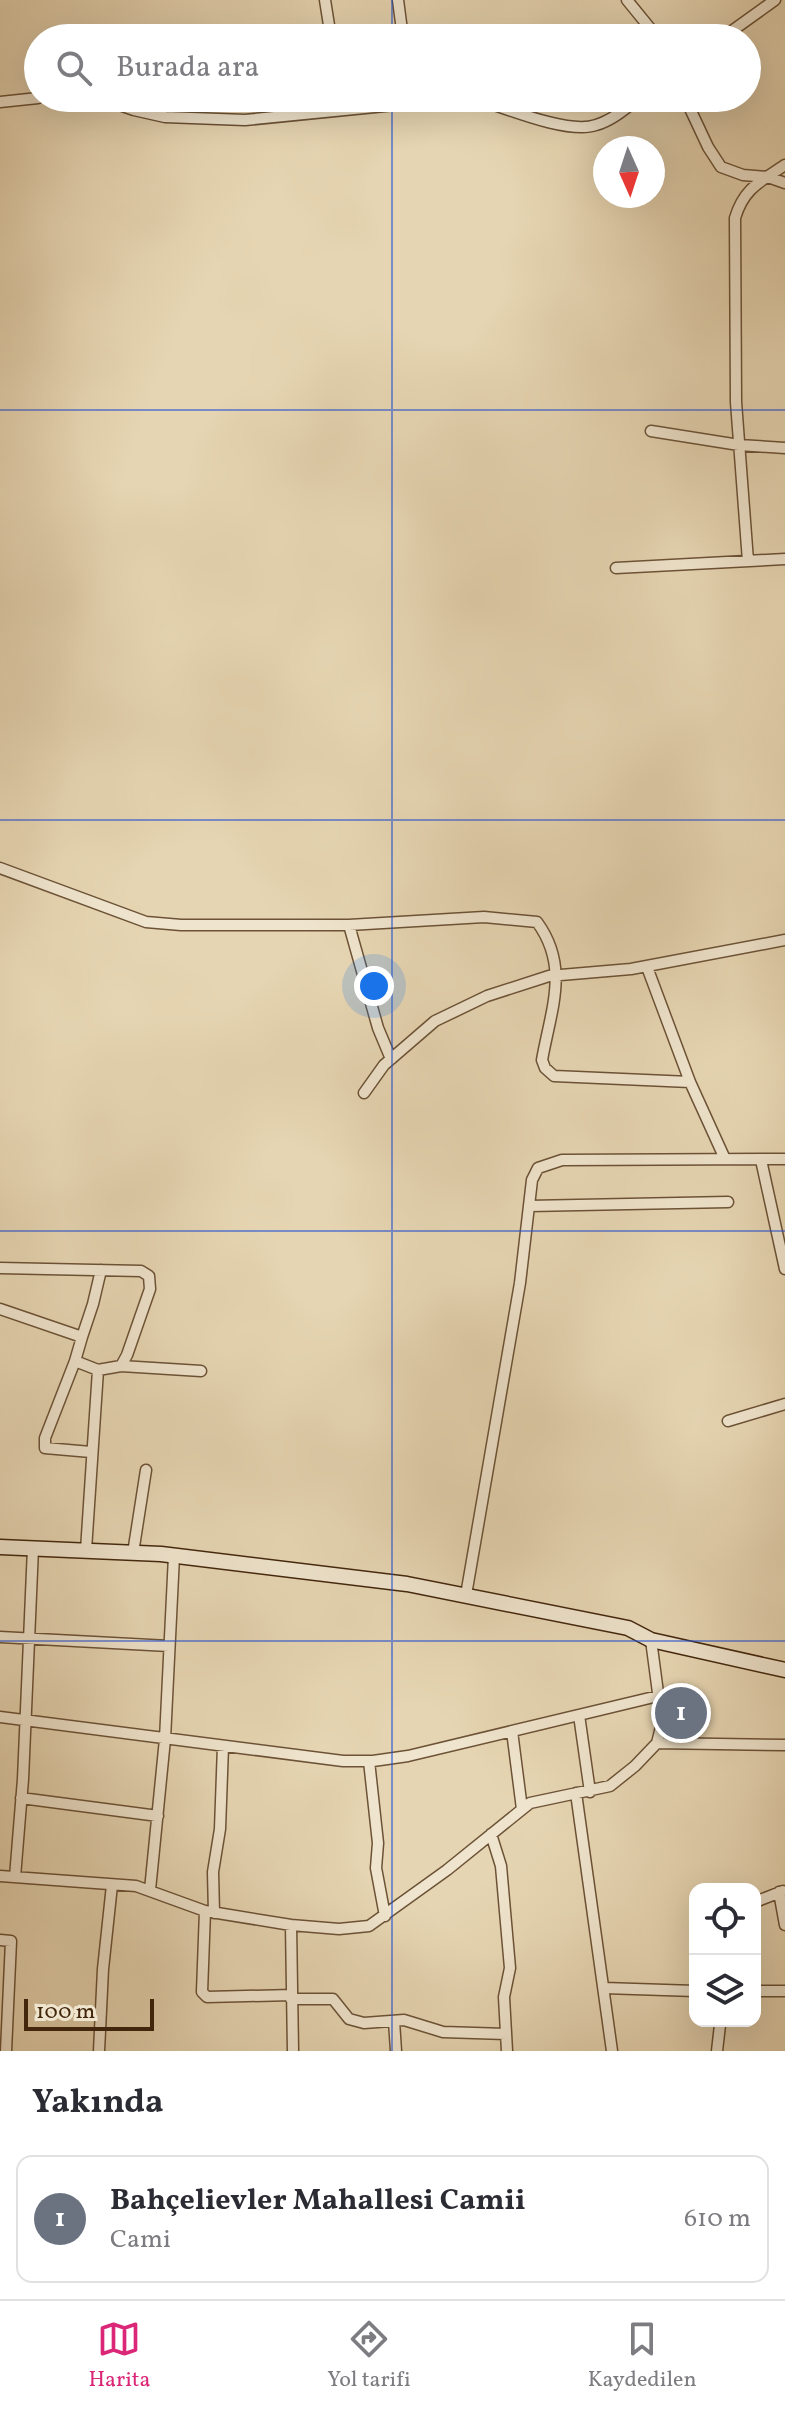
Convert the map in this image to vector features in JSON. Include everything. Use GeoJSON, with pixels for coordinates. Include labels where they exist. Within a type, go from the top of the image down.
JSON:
{"type":"FeatureCollection","features":[{"type":"Feature","properties":{"kind":"street"},"geometry":{"type":"LineString","coordinates":[[325,0],[329,24]]}},
{"type":"Feature","properties":{"kind":"street"},"geometry":{"type":"LineString","coordinates":[[398,0],[401,24]]}},
{"type":"Feature","properties":{"kind":"street"},"geometry":{"type":"LineString","coordinates":[[627,0],[647,24]]}},
{"type":"Feature","properties":{"kind":"street"},"geometry":{"type":"LineString","coordinates":[[742,24],[775,0]]}},
{"type":"Feature","properties":{"kind":"street"},"geometry":{"type":"LineString","coordinates":[[0,102],[24,99]]}},
{"type":"Feature","properties":{"kind":"street"},"geometry":{"type":"LineString","coordinates":[[143,112],[165,117],[245,120],[323,112]]}},
{"type":"Feature","properties":{"kind":"street"},"geometry":{"type":"LineString","coordinates":[[522,112],[570,126],[594,126],[620,112]]}},
{"type":"Feature","properties":{"kind":"street"},"geometry":{"type":"LineString","coordinates":[[692,112],[721,167],[743,175],[768,177],[785,183]]}},
{"type":"Feature","properties":{"kind":"street"},"geometry":{"type":"LineString","coordinates":[[748,561],[736,402],[735,218],[740,201],[750,189],[785,165]]}},
{"type":"Feature","properties":{"kind":"street"},"geometry":{"type":"LineString","coordinates":[[651,431],[739,445],[785,448]]}},
{"type":"Feature","properties":{"kind":"street"},"geometry":{"type":"LineString","coordinates":[[616,568],[785,559]]}},
{"type":"Feature","properties":{"kind":"street"},"geometry":{"type":"LineString","coordinates":[[0,868],[146,922],[181,925],[349,925],[484,917],[537,922],[550,939],[558,975],[542,1060],[545,1068],[554,1076],[690,1082]]}},
{"type":"Feature","properties":{"kind":"street"},"geometry":{"type":"LineString","coordinates":[[349,925],[378,1028],[391,1059]]}},
{"type":"Feature","properties":{"kind":"street"},"geometry":{"type":"LineString","coordinates":[[364,1093],[384,1065],[435,1021],[487,996],[558,975],[647,967],[785,940]]}},
{"type":"Feature","properties":{"kind":"street"},"geometry":{"type":"LineString","coordinates":[[647,967],[690,1082],[725,1159]]}},
{"type":"Feature","properties":{"kind":"street"},"geometry":{"type":"LineString","coordinates":[[466,1595],[520,1283],[532,1180],[538,1168],[562,1160],[785,1159]]}},
{"type":"Feature","properties":{"kind":"street"},"geometry":{"type":"LineString","coordinates":[[761,1160],[785,1269]]}},
{"type":"Feature","properties":{"kind":"street"},"geometry":{"type":"LineString","coordinates":[[529,1206],[728,1202]]}},
{"type":"Feature","properties":{"kind":"street"},"geometry":{"type":"LineString","coordinates":[[0,1268],[141,1271],[149,1276],[150,1289],[121,1366]]}},
{"type":"Feature","properties":{"kind":"street"},"geometry":{"type":"LineString","coordinates":[[91,1452],[45,1448],[45,1438],[75,1361],[101,1270]]}},
{"type":"Feature","properties":{"kind":"street"},"geometry":{"type":"LineString","coordinates":[[0,1309],[82,1337]]}},
{"type":"Feature","properties":{"kind":"street"},"geometry":{"type":"LineString","coordinates":[[75,1361],[98,1370],[121,1366],[201,1371]]}},
{"type":"Feature","properties":{"kind":"street"},"geometry":{"type":"LineString","coordinates":[[86,1550],[98,1370]]}},
{"type":"Feature","properties":{"kind":"street"},"geometry":{"type":"LineString","coordinates":[[728,1421],[785,1404]]}},
{"type":"Feature","properties":{"kind":"street"},"geometry":{"type":"LineString","coordinates":[[133,1553],[146,1470]]}},
{"type":"Feature","properties":{"kind":"street"},"geometry":{"type":"LineString","coordinates":[[0,1547],[174,1556],[407,1584],[628,1628],[651,1640],[785,1670]]}},
{"type":"Feature","properties":{"kind":"street"},"geometry":{"type":"LineString","coordinates":[[15,1877],[33,1548]]}},
{"type":"Feature","properties":{"kind":"street"},"geometry":{"type":"LineString","coordinates":[[150,1890],[165,1739],[174,1556]]}},
{"type":"Feature","properties":{"kind":"street"},"geometry":{"type":"LineString","coordinates":[[0,1637],[169,1646]]}},
{"type":"Feature","properties":{"kind":"street"},"geometry":{"type":"LineString","coordinates":[[0,1876],[136,1886],[209,1912],[291,1925],[339,1929],[369,1926],[447,1870],[530,1803],[610,1786],[635,1766],[657,1743],[662,1723],[651,1640]]}},
{"type":"Feature","properties":{"kind":"street"},"geometry":{"type":"LineString","coordinates":[[0,1717],[343,1761],[369,1761],[408,1756],[658,1696]]}},
{"type":"Feature","properties":{"kind":"street"},"geometry":{"type":"LineString","coordinates":[[579,1715],[590,1792]]}},
{"type":"Feature","properties":{"kind":"street"},"geometry":{"type":"LineString","coordinates":[[512,1731],[522,1809]]}},
{"type":"Feature","properties":{"kind":"street"},"geometry":{"type":"LineString","coordinates":[[657,1743],[785,1745]]}},
{"type":"Feature","properties":{"kind":"street"},"geometry":{"type":"LineString","coordinates":[[223,1746],[220,1829],[202,1970],[202,1992],[207,1997],[333,1999],[349,2019],[364,2023],[414,2022],[443,2032],[506,2034]]}},
{"type":"Feature","properties":{"kind":"street"},"geometry":{"type":"LineString","coordinates":[[369,1761],[378,1843],[376,1868],[385,1916]]}},
{"type":"Feature","properties":{"kind":"street"},"geometry":{"type":"LineString","coordinates":[[576,1793],[612,2051]]}},
{"type":"Feature","properties":{"kind":"street"},"geometry":{"type":"LineString","coordinates":[[21,1798],[158,1816]]}},
{"type":"Feature","properties":{"kind":"street"},"geometry":{"type":"LineString","coordinates":[[491,1834],[501,1866],[510,1968],[504,1997],[507,2051]]}},
{"type":"Feature","properties":{"kind":"street"},"geometry":{"type":"LineString","coordinates":[[99,2051],[103,1969],[112,1885]]}},
{"type":"Feature","properties":{"kind":"street"},"geometry":{"type":"LineString","coordinates":[[761,1900],[782,1891],[785,1925]]}},
{"type":"Feature","properties":{"kind":"street"},"geometry":{"type":"LineString","coordinates":[[291,1925],[293,2051]]}},
{"type":"Feature","properties":{"kind":"street"},"geometry":{"type":"LineString","coordinates":[[0,1940],[11,1941],[6,2051]]}},
{"type":"Feature","properties":{"kind":"street"},"geometry":{"type":"LineString","coordinates":[[604,1988],[689,1991]]}},
{"type":"Feature","properties":{"kind":"street"},"geometry":{"type":"LineString","coordinates":[[761,1991],[785,1991]]}},
{"type":"Feature","properties":{"kind":"street"},"geometry":{"type":"LineString","coordinates":[[394,2021],[396,2051]]}},
{"type":"Feature","properties":{"kind":"street"},"geometry":{"type":"LineString","coordinates":[[717,2051],[720,2027]]}},
{"type":"Feature","properties":{"kind":"place","name":"Bahçelievler Mahallesi Camii"},"geometry":{"type":"Point","coordinates":[681,1713]}}]}
